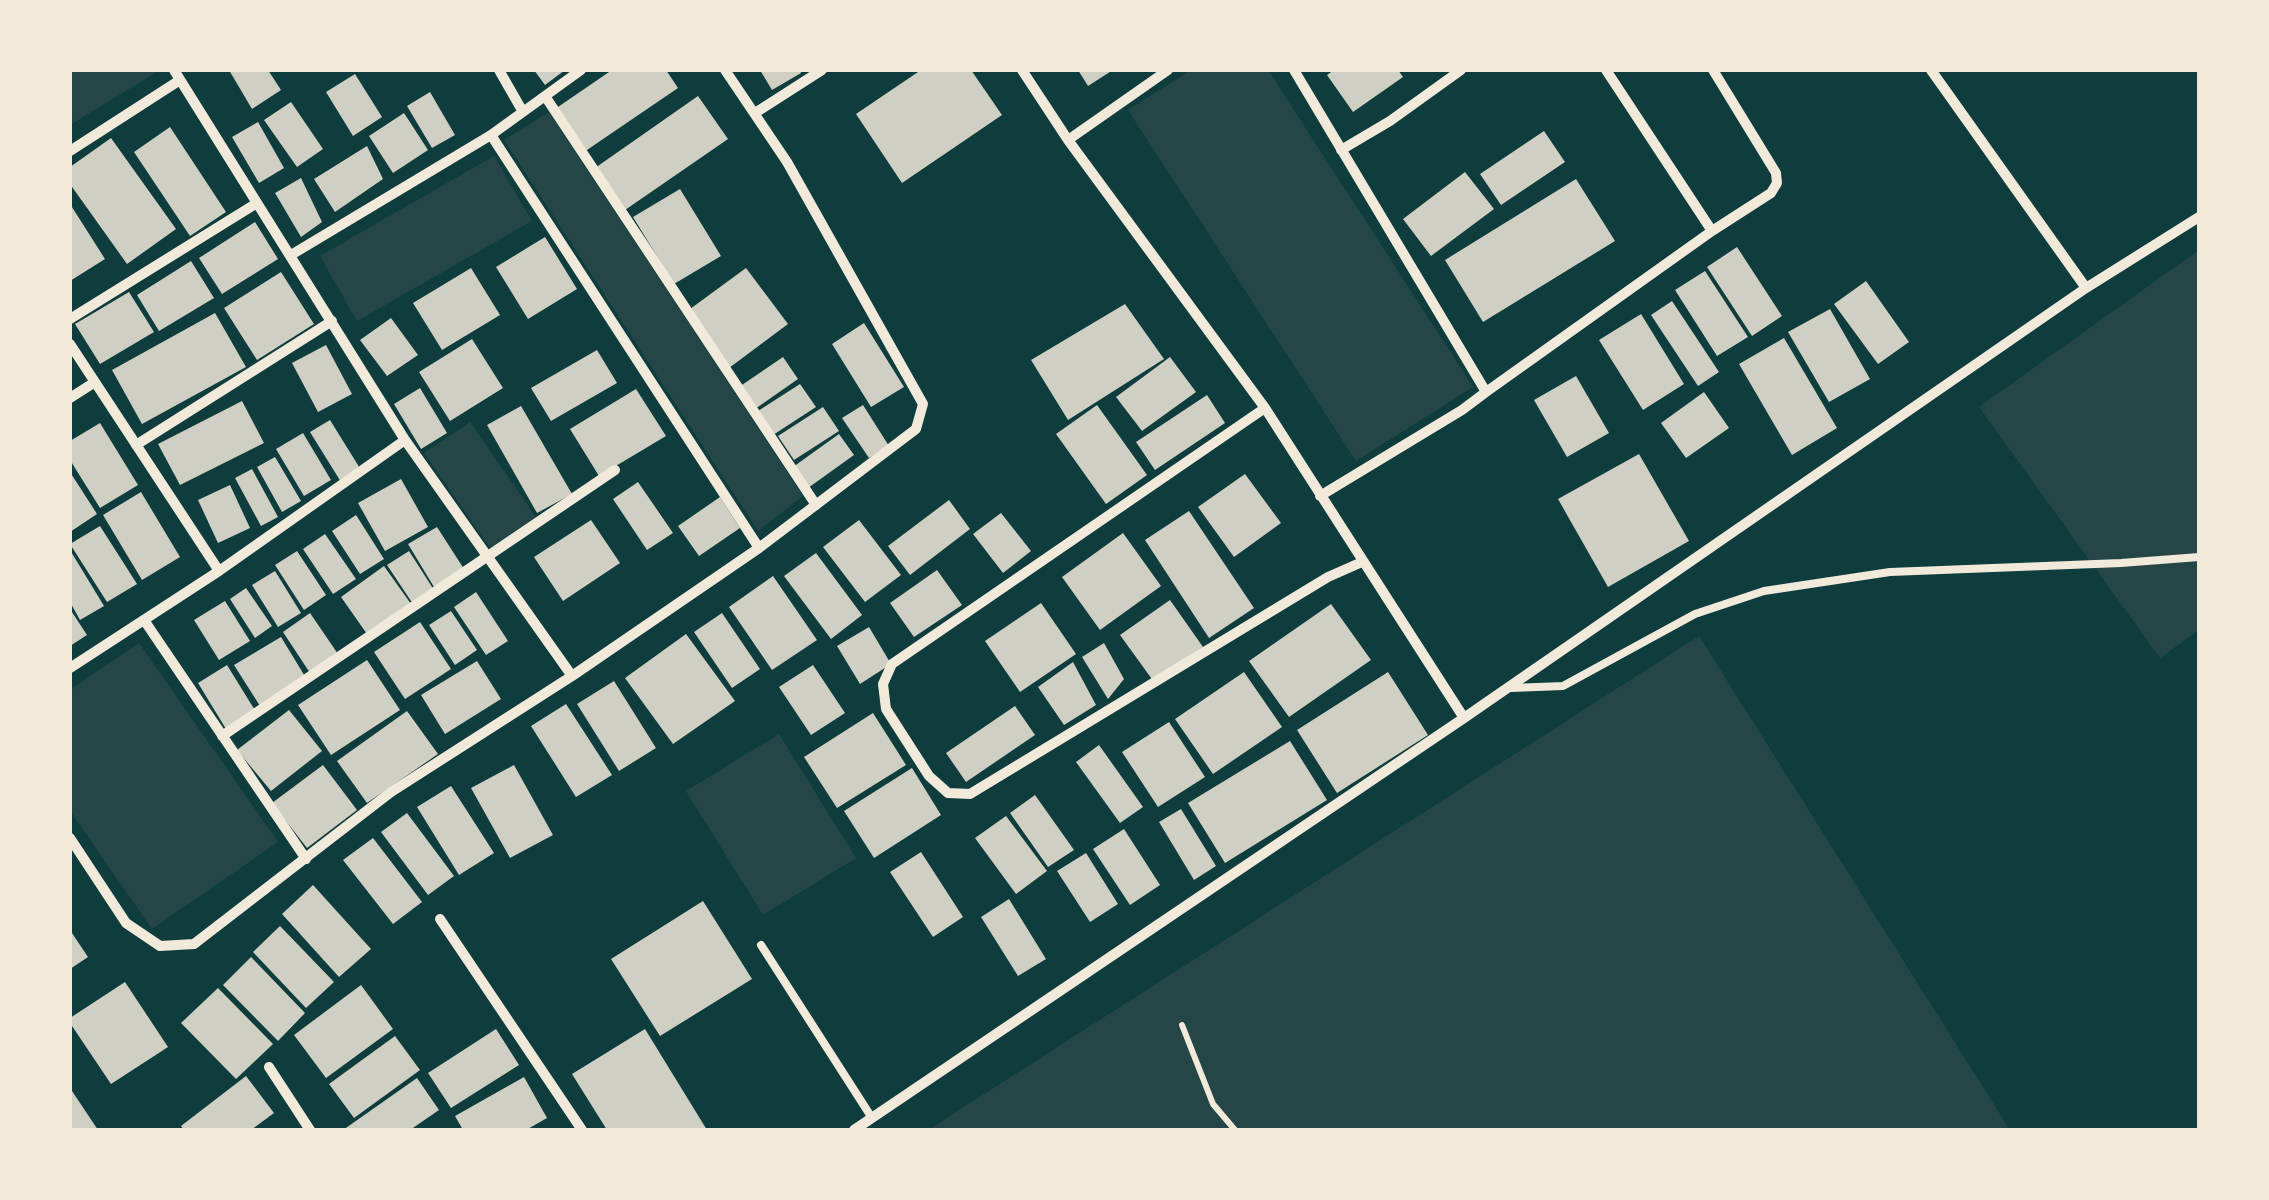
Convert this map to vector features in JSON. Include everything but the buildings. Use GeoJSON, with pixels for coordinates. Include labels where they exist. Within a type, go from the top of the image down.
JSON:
{"type":"FeatureCollection","features":[{"type":"Feature","properties":{"kind":"street"},"geometry":{"type":"LineString","coordinates":[[499,70],[523,112]]}},
{"type":"Feature","properties":{"kind":"street"},"geometry":{"type":"LineString","coordinates":[[290,255],[491,135],[581,70]]}},
{"type":"Feature","properties":{"kind":"street"},"geometry":{"type":"LineString","coordinates":[[70,838],[126,924],[160,946],[194,944],[391,792],[572,676],[759,548],[916,430],[924,404],[787,162],[726,70]]}},
{"type":"Feature","properties":{"kind":"street"},"geometry":{"type":"LineString","coordinates":[[754,114],[822,70]]}},
{"type":"Feature","properties":{"kind":"street"},"geometry":{"type":"LineString","coordinates":[[1022,70],[1068,140],[1264,408],[1464,718]]}},
{"type":"Feature","properties":{"kind":"street"},"geometry":{"type":"LineString","coordinates":[[1068,140],[1168,70]]}},
{"type":"Feature","properties":{"kind":"street"},"geometry":{"type":"LineString","coordinates":[[1294,70],[1486,392]]}},
{"type":"Feature","properties":{"kind":"street"},"geometry":{"type":"LineString","coordinates":[[1341,150],[1390,121],[1461,70]]}},
{"type":"Feature","properties":{"kind":"street"},"geometry":{"type":"LineString","coordinates":[[1606,70],[1712,231]]}},
{"type":"Feature","properties":{"kind":"street"},"geometry":{"type":"LineString","coordinates":[[1320,496],[1462,410],[1771,193],[1777,183],[1776,173],[1713,70]]}},
{"type":"Feature","properties":{"kind":"street"},"geometry":{"type":"LineString","coordinates":[[1931,70],[2086,288]]}},
{"type":"Feature","properties":{"kind":"street"},"geometry":{"type":"LineString","coordinates":[[70,151],[177,75],[405,440],[572,676]]}},
{"type":"Feature","properties":{"kind":"street"},"geometry":{"type":"LineString","coordinates":[[544,96],[816,505]]}},
{"type":"Feature","properties":{"kind":"street"},"geometry":{"type":"LineString","coordinates":[[491,135],[759,548]]}},
{"type":"Feature","properties":{"kind":"street"},"geometry":{"type":"LineString","coordinates":[[70,319],[258,203]]}},
{"type":"Feature","properties":{"kind":"street"},"geometry":{"type":"LineString","coordinates":[[854,1130],[1464,718],[2086,288],[2199,216]]}},
{"type":"Feature","properties":{"kind":"street"},"geometry":{"type":"LineString","coordinates":[[136,445],[332,320]]}},
{"type":"Feature","properties":{"kind":"street"},"geometry":{"type":"LineString","coordinates":[[70,344],[219,571]]}},
{"type":"Feature","properties":{"kind":"street"},"geometry":{"type":"LineString","coordinates":[[70,398],[95,382]]}},
{"type":"Feature","properties":{"kind":"street"},"geometry":{"type":"LineString","coordinates":[[1264,408],[892,664],[883,684],[886,708],[929,776],[948,793],[970,794],[1328,577],[1362,562]]}},
{"type":"Feature","properties":{"kind":"street"},"geometry":{"type":"LineString","coordinates":[[70,668],[219,571],[405,440]]}},
{"type":"Feature","properties":{"kind":"street"},"geometry":{"type":"LineString","coordinates":[[222,736],[615,470]]}},
{"type":"Feature","properties":{"kind":"street"},"geometry":{"type":"LineString","coordinates":[[144,620],[306,859]]}},
{"type":"Feature","properties":{"kind":"street"},"geometry":{"type":"LineString","coordinates":[[440,919],[582,1130]]}},
{"type":"Feature","properties":{"kind":"street"},"geometry":{"type":"LineString","coordinates":[[269,1067],[310,1130]]}},
{"type":"Feature","properties":{"kind":"lane"},"geometry":{"type":"LineString","coordinates":[[1506,688],[1563,686],[1695,614],[1764,591],[1890,572],[2199,557]]}},
{"type":"Feature","properties":{"kind":"lane"},"geometry":{"type":"LineString","coordinates":[[761,945],[872,1118]]}},
{"type":"Feature","properties":{"kind":"path"},"geometry":{"type":"LineString","coordinates":[[1182,1024],[1212,1104],[1235,1130]]}},
{"type":"Feature","properties":{"kind":"shaded area"},"geometry":{"type":"Polygon","coordinates":[[[70,70],[160,70],[70,125],[70,70]]]}},
{"type":"Feature","properties":{"kind":"shaded area"},"geometry":{"type":"Polygon","coordinates":[[[1191,70],[1268,70],[1473,387],[1356,461],[1128,110],[1191,70]]]}},
{"type":"Feature","properties":{"kind":"shaded area"},"geometry":{"type":"Polygon","coordinates":[[[549,112],[803,496],[758,531],[504,140],[549,112]]]}},
{"type":"Feature","properties":{"kind":"shaded area"},"geometry":{"type":"Polygon","coordinates":[[[494,156],[532,221],[357,321],[320,256],[494,156]]]}},
{"type":"Feature","properties":{"kind":"shaded area"},"geometry":{"type":"Polygon","coordinates":[[[2199,250],[2199,630],[2160,658],[1979,407],[2199,250]]]}},
{"type":"Feature","properties":{"kind":"shaded area"},"geometry":{"type":"Polygon","coordinates":[[[470,422],[536,517],[490,548],[424,453],[470,422]]]}},
{"type":"Feature","properties":{"kind":"shaded area"},"geometry":{"type":"Polygon","coordinates":[[[1699,636],[2010,1130],[928,1130],[1699,636]]]}},
{"type":"Feature","properties":{"kind":"shaded area"},"geometry":{"type":"Polygon","coordinates":[[[139,643],[278,842],[152,929],[70,811],[70,690],[139,643]]]}},
{"type":"Feature","properties":{"kind":"shaded area"},"geometry":{"type":"Polygon","coordinates":[[[779,734],[856,858],[763,915],[686,791],[779,734]]]}}]}
